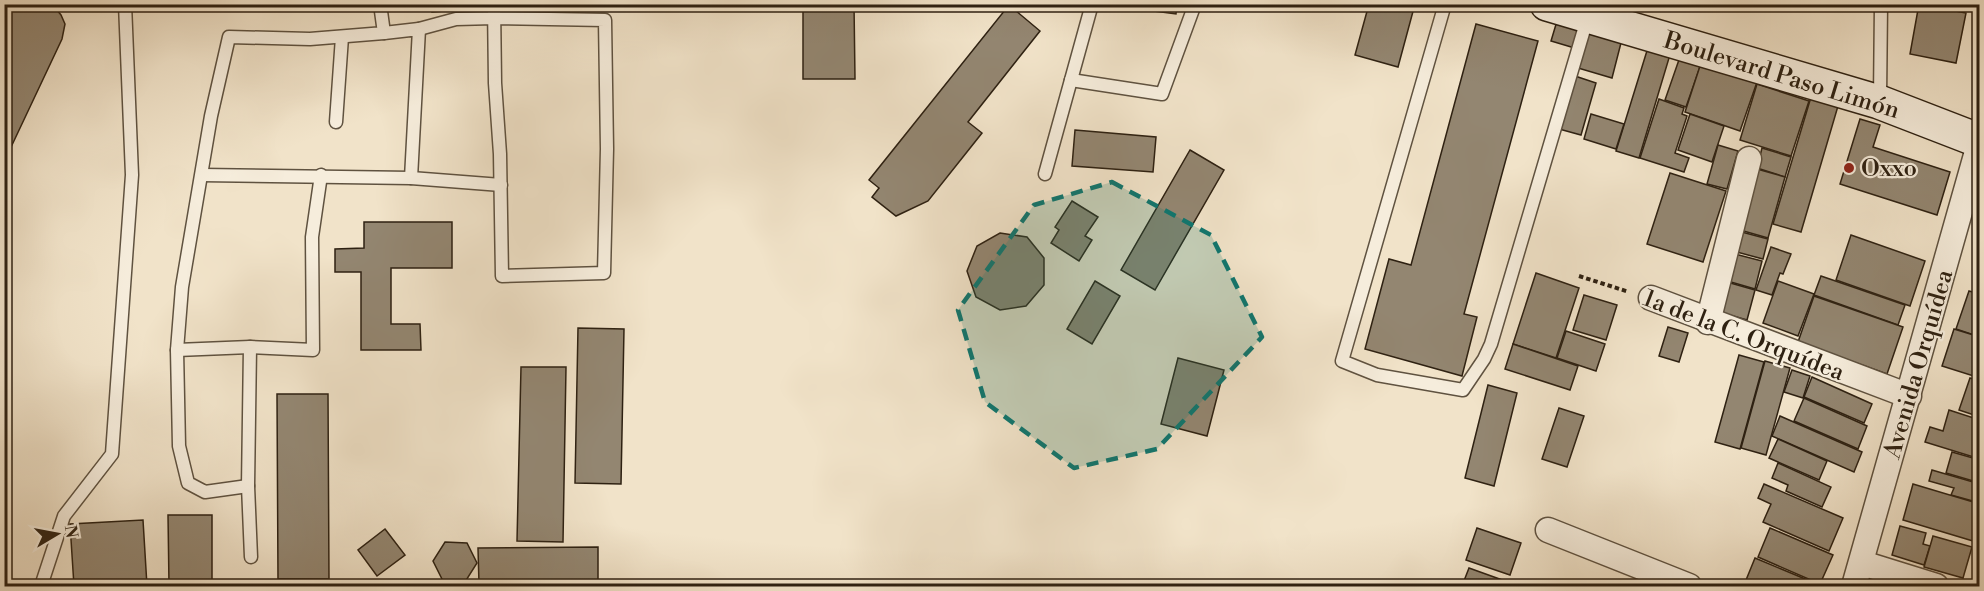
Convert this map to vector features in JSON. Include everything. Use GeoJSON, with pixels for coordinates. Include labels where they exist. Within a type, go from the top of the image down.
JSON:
{"type":"FeatureCollection","features":[{"type":"Feature","properties":{"kind":"main road","name":"Boulevard Paso Limón"},"geometry":{"type":"LineString","coordinates":[[1548,4],[1880,102],[1980,141]]}},
{"type":"Feature","properties":{"kind":"street","name":"Avenida Orquídea"},"geometry":{"type":"LineString","coordinates":[[1854,586],[1980,141]]}},
{"type":"Feature","properties":{"kind":"street"},"geometry":{"type":"LineString","coordinates":[[1708,321],[1749,159]]}},
{"type":"Feature","properties":{"kind":"street","name":"1a de la C. Orquídea"},"geometry":{"type":"LineString","coordinates":[[1651,298],[1909,396]]}},
{"type":"Feature","properties":{"kind":"street"},"geometry":{"type":"LineString","coordinates":[[1548,530],[1689,586]]}},
{"type":"Feature","properties":{"kind":"street"},"geometry":{"type":"LineString","coordinates":[[1862,563],[1936,586]]}},
{"type":"Feature","properties":{"kind":"lane"},"geometry":{"type":"LineString","coordinates":[[41,586],[64,516],[112,454],[132,175],[125,4]]}},
{"type":"Feature","properties":{"kind":"lane"},"geometry":{"type":"LineString","coordinates":[[380,4],[384,33]]}},
{"type":"Feature","properties":{"kind":"lane"},"geometry":{"type":"LineString","coordinates":[[248,486],[205,492],[188,483],[179,446],[177,350],[182,287],[211,116],[229,37],[310,39],[342,37],[419,29],[456,19],[494,18],[605,20],[607,149],[604,273],[502,276],[501,184],[495,83],[494,18],[494,4]]}},
{"type":"Feature","properties":{"kind":"lane"},"geometry":{"type":"LineString","coordinates":[[1045,174],[1092,4]]}},
{"type":"Feature","properties":{"kind":"lane"},"geometry":{"type":"LineString","coordinates":[[1071,80],[1162,94],[1195,4]]}},
{"type":"Feature","properties":{"kind":"lane"},"geometry":{"type":"LineString","coordinates":[[1445,4],[1342,361],[1377,375],[1463,390],[1484,359],[1491,344],[1588,16]]}},
{"type":"Feature","properties":{"kind":"lane"},"geometry":{"type":"LineString","coordinates":[[1880,102],[1881,4]]}},
{"type":"Feature","properties":{"kind":"lane"},"geometry":{"type":"LineString","coordinates":[[411,178],[419,29]]}},
{"type":"Feature","properties":{"kind":"lane"},"geometry":{"type":"LineString","coordinates":[[336,122],[342,37]]}},
{"type":"Feature","properties":{"kind":"lane"},"geometry":{"type":"LineString","coordinates":[[202,175],[321,175],[501,184]]}},
{"type":"Feature","properties":{"kind":"lane"},"geometry":{"type":"LineString","coordinates":[[177,350],[250,347],[313,350],[312,237],[321,175]]}},
{"type":"Feature","properties":{"kind":"lane"},"geometry":{"type":"LineString","coordinates":[[250,347],[248,486],[252,557]]}},
{"type":"Feature","properties":{"kind":"path","name":"1a de la C. Orquídea"},"geometry":{"type":"LineString","coordinates":[[1578,276],[1651,298]]}},
{"type":"Feature","properties":{"kind":"highlighted area"},"geometry":{"type":"Polygon","coordinates":[[[1112,182],[1211,235],[1262,337],[1157,449],[1074,468],[985,402],[958,310],[1034,205],[1112,182]]]}},
{"type":"Feature","properties":{"kind":"building"},"geometry":{"type":"Polygon","coordinates":[[[12,4],[52,4],[65,24],[62,39],[4,162],[4,19],[12,4]]]}},
{"type":"Feature","properties":{"kind":"building"},"geometry":{"type":"Polygon","coordinates":[[[431,4],[472,4],[472,9],[432,12],[431,4]]]}},
{"type":"Feature","properties":{"kind":"building"},"geometry":{"type":"Polygon","coordinates":[[[803,4],[854,4],[855,79],[803,79],[803,4]]]}},
{"type":"Feature","properties":{"kind":"building"},"geometry":{"type":"Polygon","coordinates":[[[1139,4],[1177,4],[1176,14],[1139,9],[1139,4]]]}},
{"type":"Feature","properties":{"kind":"building"},"geometry":{"type":"Polygon","coordinates":[[[1369,4],[1415,4],[1398,67],[1355,55],[1369,4]]]}},
{"type":"Feature","properties":{"kind":"building"},"geometry":{"type":"Polygon","coordinates":[[[1919,4],[1966,13],[1956,63],[1910,54],[1919,4]]]}},
{"type":"Feature","properties":{"kind":"building"},"geometry":{"type":"Polygon","coordinates":[[[1009,5],[1040,31],[968,122],[982,133],[928,201],[896,216],[872,197],[879,188],[869,180],[1009,5]]]}},
{"type":"Feature","properties":{"kind":"building"},"geometry":{"type":"Polygon","coordinates":[[[1560,11],[1587,19],[1578,49],[1551,41],[1560,11]]]}},
{"type":"Feature","properties":{"kind":"building"},"geometry":{"type":"Polygon","coordinates":[[[1476,24],[1538,41],[1464,314],[1477,317],[1462,376],[1365,349],[1389,259],[1411,265],[1476,24]]]}},
{"type":"Feature","properties":{"kind":"building"},"geometry":{"type":"Polygon","coordinates":[[[1588,29],[1622,39],[1612,78],[1578,68],[1588,29]]]}},
{"type":"Feature","properties":{"kind":"building"},"geometry":{"type":"Polygon","coordinates":[[[1650,41],[1672,48],[1639,158],[1616,151],[1650,41]]]}},
{"type":"Feature","properties":{"kind":"building"},"geometry":{"type":"Polygon","coordinates":[[[1681,54],[1702,61],[1686,107],[1665,100],[1681,54]]]}},
{"type":"Feature","properties":{"kind":"building"},"geometry":{"type":"Polygon","coordinates":[[[1701,63],[1757,82],[1740,131],[1685,112],[1701,63]]]}},
{"type":"Feature","properties":{"kind":"building"},"geometry":{"type":"Polygon","coordinates":[[[1575,76],[1596,83],[1581,135],[1559,129],[1575,76]]]}},
{"type":"Feature","properties":{"kind":"building"},"geometry":{"type":"Polygon","coordinates":[[[1757,84],[1809,101],[1791,156],[1740,140],[1757,84]]]}},
{"type":"Feature","properties":{"kind":"building"},"geometry":{"type":"Polygon","coordinates":[[[1811,97],[1838,106],[1801,232],[1773,224],[1811,97]]]}},
{"type":"Feature","properties":{"kind":"building"},"geometry":{"type":"Polygon","coordinates":[[[1659,99],[1684,108],[1682,114],[1687,116],[1675,153],[1689,158],[1684,172],[1640,158],[1659,99]]]}},
{"type":"Feature","properties":{"kind":"building"},"geometry":{"type":"Polygon","coordinates":[[[1591,114],[1624,124],[1616,149],[1584,139],[1591,114]]]}},
{"type":"Feature","properties":{"kind":"building"},"geometry":{"type":"Polygon","coordinates":[[[1690,114],[1724,126],[1712,162],[1678,150],[1690,114]]]}},
{"type":"Feature","properties":{"kind":"building"},"geometry":{"type":"Polygon","coordinates":[[[1860,119],[1880,125],[1873,147],[1950,172],[1937,215],[1840,184],[1860,119]]]}},
{"type":"Feature","properties":{"kind":"building"},"geometry":{"type":"Polygon","coordinates":[[[1075,130],[1156,137],[1153,172],[1072,166],[1075,130]]]}},
{"type":"Feature","properties":{"kind":"building"},"geometry":{"type":"Polygon","coordinates":[[[1718,145],[1738,151],[1727,189],[1707,184],[1718,145]]]}},
{"type":"Feature","properties":{"kind":"building"},"geometry":{"type":"Polygon","coordinates":[[[1762,148],[1791,157],[1785,177],[1757,168],[1762,148]]]}},
{"type":"Feature","properties":{"kind":"building"},"geometry":{"type":"Polygon","coordinates":[[[1190,150],[1224,170],[1155,290],[1121,270],[1190,150]]]}},
{"type":"Feature","properties":{"kind":"building"},"geometry":{"type":"Polygon","coordinates":[[[1757,169],[1785,177],[1768,238],[1740,230],[1757,169]]]}},
{"type":"Feature","properties":{"kind":"building"},"geometry":{"type":"Polygon","coordinates":[[[1670,173],[1726,191],[1703,262],[1647,244],[1670,173]]]}},
{"type":"Feature","properties":{"kind":"building"},"geometry":{"type":"Polygon","coordinates":[[[1072,201],[1098,217],[1085,236],[1092,240],[1079,261],[1051,243],[1059,230],[1055,227],[1072,201]]]}},
{"type":"Feature","properties":{"kind":"building"},"geometry":{"type":"Polygon","coordinates":[[[364,222],[452,222],[452,268],[391,268],[391,324],[420,324],[421,350],[361,350],[361,272],[335,272],[335,249],[364,248],[364,222]]]}},
{"type":"Feature","properties":{"kind":"building"},"geometry":{"type":"Polygon","coordinates":[[[1738,231],[1768,239],[1763,259],[1733,251],[1738,231]]]}},
{"type":"Feature","properties":{"kind":"building"},"geometry":{"type":"Polygon","coordinates":[[[1000,233],[1027,237],[1044,258],[1044,285],[1026,306],[1000,310],[976,297],[967,271],[977,246],[1000,233]]]}},
{"type":"Feature","properties":{"kind":"building"},"geometry":{"type":"Polygon","coordinates":[[[1851,235],[1925,261],[1910,306],[1836,280],[1851,235]]]}},
{"type":"Feature","properties":{"kind":"building"},"geometry":{"type":"Polygon","coordinates":[[[1771,247],[1791,254],[1783,274],[1780,273],[1772,295],[1756,290],[1771,247]]]}},
{"type":"Feature","properties":{"kind":"building"},"geometry":{"type":"Polygon","coordinates":[[[1731,253],[1762,261],[1755,289],[1724,280],[1731,253]]]}},
{"type":"Feature","properties":{"kind":"building"},"geometry":{"type":"Polygon","coordinates":[[[1536,273],[1579,288],[1556,358],[1513,344],[1536,273]]]}},
{"type":"Feature","properties":{"kind":"building"},"geometry":{"type":"Polygon","coordinates":[[[1978,275],[1980,275],[1980,294],[1973,291],[1978,275]]]}},
{"type":"Feature","properties":{"kind":"building"},"geometry":{"type":"Polygon","coordinates":[[[1821,276],[1905,305],[1898,325],[1814,295],[1821,276]]]}},
{"type":"Feature","properties":{"kind":"building"},"geometry":{"type":"Polygon","coordinates":[[[1095,281],[1120,296],[1092,344],[1067,329],[1095,281]]]}},
{"type":"Feature","properties":{"kind":"building"},"geometry":{"type":"Polygon","coordinates":[[[1778,281],[1814,294],[1798,336],[1763,323],[1778,281]]]}},
{"type":"Feature","properties":{"kind":"building"},"geometry":{"type":"Polygon","coordinates":[[[1727,282],[1755,290],[1747,320],[1719,312],[1727,282]]]}},
{"type":"Feature","properties":{"kind":"building"},"geometry":{"type":"Polygon","coordinates":[[[1969,291],[1980,294],[1980,337],[1956,329],[1969,291]]]}},
{"type":"Feature","properties":{"kind":"building"},"geometry":{"type":"Polygon","coordinates":[[[1584,295],[1617,305],[1606,340],[1573,330],[1584,295]]]}},
{"type":"Feature","properties":{"kind":"building"},"geometry":{"type":"Polygon","coordinates":[[[1814,296],[1903,327],[1887,374],[1798,342],[1814,296]]]}},
{"type":"Feature","properties":{"kind":"building"},"geometry":{"type":"Polygon","coordinates":[[[1668,327],[1688,333],[1679,362],[1659,356],[1668,327]]]}},
{"type":"Feature","properties":{"kind":"building"},"geometry":{"type":"Polygon","coordinates":[[[578,328],[624,329],[621,484],[575,483],[578,328]]]}},
{"type":"Feature","properties":{"kind":"building"},"geometry":{"type":"Polygon","coordinates":[[[1954,329],[1980,337],[1980,378],[1942,366],[1954,329]]]}},
{"type":"Feature","properties":{"kind":"building"},"geometry":{"type":"Polygon","coordinates":[[[1566,331],[1605,344],[1596,371],[1557,358],[1566,331]]]}},
{"type":"Feature","properties":{"kind":"building"},"geometry":{"type":"Polygon","coordinates":[[[1513,344],[1578,366],[1570,390],[1505,369],[1513,344]]]}},
{"type":"Feature","properties":{"kind":"building"},"geometry":{"type":"Polygon","coordinates":[[[1739,355],[1764,362],[1740,449],[1715,442],[1739,355]]]}},
{"type":"Feature","properties":{"kind":"building"},"geometry":{"type":"Polygon","coordinates":[[[1178,358],[1224,370],[1207,436],[1161,424],[1178,358]]]}},
{"type":"Feature","properties":{"kind":"building"},"geometry":{"type":"Polygon","coordinates":[[[1765,361],[1790,368],[1766,455],[1741,448],[1765,361]]]}},
{"type":"Feature","properties":{"kind":"building"},"geometry":{"type":"Polygon","coordinates":[[[521,367],[566,367],[563,542],[517,541],[521,367]]]}},
{"type":"Feature","properties":{"kind":"building"},"geometry":{"type":"Polygon","coordinates":[[[1792,370],[1810,376],[1803,398],[1784,392],[1792,370]]]}},
{"type":"Feature","properties":{"kind":"building"},"geometry":{"type":"Polygon","coordinates":[[[1812,377],[1872,404],[1864,423],[1804,397],[1812,377]]]}},
{"type":"Feature","properties":{"kind":"building"},"geometry":{"type":"Polygon","coordinates":[[[1970,378],[1980,381],[1980,417],[1959,410],[1970,378]]]}},
{"type":"Feature","properties":{"kind":"building"},"geometry":{"type":"Polygon","coordinates":[[[1488,385],[1517,393],[1494,486],[1465,478],[1488,385]]]}},
{"type":"Feature","properties":{"kind":"building"},"geometry":{"type":"Polygon","coordinates":[[[277,394],[328,394],[329,579],[278,579],[277,394]]]}},
{"type":"Feature","properties":{"kind":"building"},"geometry":{"type":"Polygon","coordinates":[[[1804,398],[1867,426],[1858,449],[1794,421],[1804,398]]]}},
{"type":"Feature","properties":{"kind":"building"},"geometry":{"type":"Polygon","coordinates":[[[1559,408],[1584,416],[1567,467],[1542,459],[1559,408]]]}},
{"type":"Feature","properties":{"kind":"building"},"geometry":{"type":"Polygon","coordinates":[[[1949,410],[1980,420],[1980,459],[1925,442],[1930,427],[1943,431],[1949,410]]]}},
{"type":"Feature","properties":{"kind":"building"},"geometry":{"type":"Polygon","coordinates":[[[1780,416],[1862,452],[1854,472],[1772,436],[1780,416]]]}},
{"type":"Feature","properties":{"kind":"building"},"geometry":{"type":"Polygon","coordinates":[[[1778,439],[1827,461],[1819,480],[1769,458],[1778,439]]]}},
{"type":"Feature","properties":{"kind":"building"},"geometry":{"type":"Polygon","coordinates":[[[1952,452],[1980,460],[1980,483],[1946,473],[1952,452]]]}},
{"type":"Feature","properties":{"kind":"building"},"geometry":{"type":"Polygon","coordinates":[[[1778,463],[1831,487],[1822,507],[1786,491],[1788,485],[1772,478],[1778,463]]]}},
{"type":"Feature","properties":{"kind":"building"},"geometry":{"type":"Polygon","coordinates":[[[1932,470],[1980,484],[1980,503],[1951,495],[1954,488],[1929,481],[1932,470]]]}},
{"type":"Feature","properties":{"kind":"building"},"geometry":{"type":"Polygon","coordinates":[[[1764,484],[1843,518],[1829,551],[1763,522],[1771,504],[1758,498],[1764,484]]]}},
{"type":"Feature","properties":{"kind":"building"},"geometry":{"type":"Polygon","coordinates":[[[1913,484],[1980,504],[1980,518],[1973,541],[1903,520],[1913,484]]]}},
{"type":"Feature","properties":{"kind":"building"},"geometry":{"type":"Polygon","coordinates":[[[168,515],[212,515],[212,584],[169,585],[168,515]]]}},
{"type":"Feature","properties":{"kind":"building"},"geometry":{"type":"Polygon","coordinates":[[[143,520],[147,586],[74,586],[70,524],[143,520]]]}},
{"type":"Feature","properties":{"kind":"building"},"geometry":{"type":"Polygon","coordinates":[[[1900,526],[1926,533],[1923,544],[1930,546],[1924,565],[1892,555],[1900,526]]]}},
{"type":"Feature","properties":{"kind":"building"},"geometry":{"type":"Polygon","coordinates":[[[1477,528],[1521,543],[1510,575],[1466,560],[1477,528]]]}},
{"type":"Feature","properties":{"kind":"building"},"geometry":{"type":"Polygon","coordinates":[[[1770,528],[1833,555],[1820,584],[1758,557],[1770,528]]]}},
{"type":"Feature","properties":{"kind":"building"},"geometry":{"type":"Polygon","coordinates":[[[385,529],[405,555],[377,576],[358,550],[385,529]]]}},
{"type":"Feature","properties":{"kind":"building"},"geometry":{"type":"Polygon","coordinates":[[[1933,536],[1972,547],[1963,578],[1924,567],[1933,536]]]}},
{"type":"Feature","properties":{"kind":"building"},"geometry":{"type":"Polygon","coordinates":[[[445,542],[467,543],[477,563],[465,582],[443,581],[433,561],[445,542]]]}},
{"type":"Feature","properties":{"kind":"building"},"geometry":{"type":"Polygon","coordinates":[[[598,547],[598,586],[448,586],[448,584],[479,584],[478,548],[598,547]]]}},
{"type":"Feature","properties":{"kind":"building"},"geometry":{"type":"Polygon","coordinates":[[[1755,558],[1822,586],[1744,585],[1755,558]]]}},
{"type":"Feature","properties":{"kind":"building"},"geometry":{"type":"Polygon","coordinates":[[[1469,568],[1519,586],[1462,586],[1469,568]]]}},
{"type":"Feature","properties":{"kind":"place","name":"Oxxo"},"geometry":{"type":"Point","coordinates":[1849,168]}}]}
